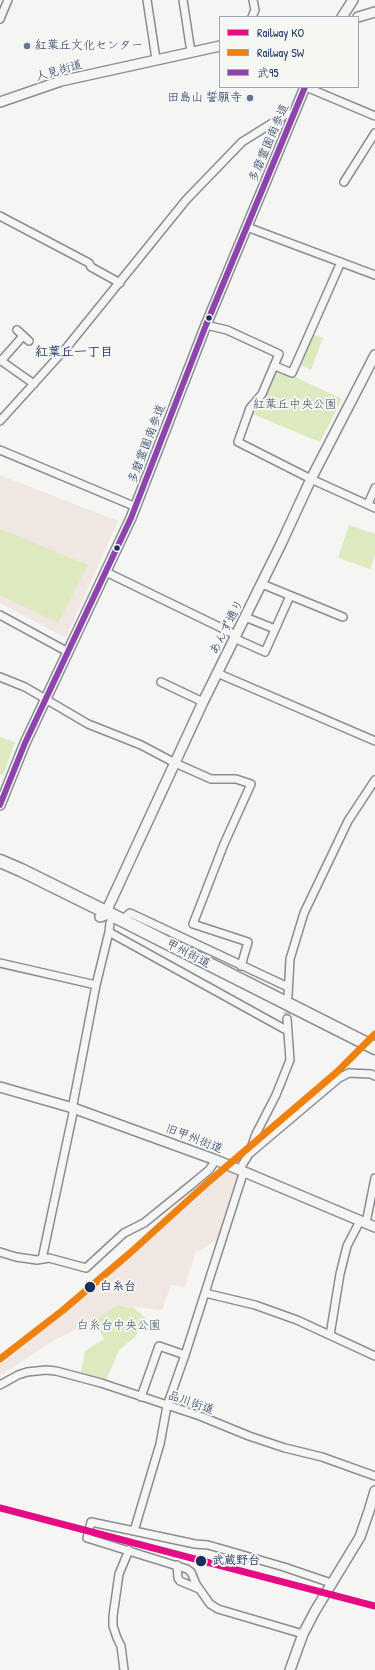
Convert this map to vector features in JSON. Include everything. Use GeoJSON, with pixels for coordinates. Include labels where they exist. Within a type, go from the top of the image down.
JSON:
{"type":"FeatureCollection","features":[{"type":"Feature","properties":{"kind":"highway","name":"甲州街道"},"geometry":{"type":"LineString","coordinates":[[0,861],[21,870],[110,921]]}},
{"type":"Feature","properties":{"kind":"highway","name":"甲州街道"},"geometry":{"type":"LineString","coordinates":[[0,868],[30,881],[372,1049]]}},
{"type":"Feature","properties":{"kind":"street"},"geometry":{"type":"LineString","coordinates":[[0,18],[8,0]]}},
{"type":"Feature","properties":{"kind":"street"},"geometry":{"type":"LineString","coordinates":[[148,0],[156,60]]}},
{"type":"Feature","properties":{"kind":"street"},"geometry":{"type":"LineString","coordinates":[[183,0],[191,52]]}},
{"type":"Feature","properties":{"kind":"street"},"geometry":{"type":"LineString","coordinates":[[252,16],[255,10],[253,0]]}},
{"type":"Feature","properties":{"kind":"street"},"geometry":{"type":"LineString","coordinates":[[343,16],[353,0]]}},
{"type":"Feature","properties":{"kind":"street"},"geometry":{"type":"LineString","coordinates":[[359,17],[375,12]]}},
{"type":"Feature","properties":{"kind":"street","name":"人見街道"},"geometry":{"type":"LineString","coordinates":[[0,102],[61,82],[219,46]]}},
{"type":"Feature","properties":{"kind":"street","name":"多磨霊園南参道"},"geometry":{"type":"LineString","coordinates":[[0,805],[25,743],[136,506],[206,325],[305,88]]}},
{"type":"Feature","properties":{"kind":"street"},"geometry":{"type":"LineString","coordinates":[[307,88],[375,116]]}},
{"type":"Feature","properties":{"kind":"street"},"geometry":{"type":"LineString","coordinates":[[0,422],[67,347],[186,200],[242,142],[285,115],[294,113]]}},
{"type":"Feature","properties":{"kind":"street"},"geometry":{"type":"LineString","coordinates":[[344,182],[375,133]]}},
{"type":"Feature","properties":{"kind":"street"},"geometry":{"type":"LineString","coordinates":[[0,216],[89,263],[91,266],[120,283]]}},
{"type":"Feature","properties":{"kind":"street"},"geometry":{"type":"LineString","coordinates":[[247,227],[375,275]]}},
{"type":"Feature","properties":{"kind":"street"},"geometry":{"type":"LineString","coordinates":[[275,366],[292,373],[341,262]]}},
{"type":"Feature","properties":{"kind":"street"},"geometry":{"type":"LineString","coordinates":[[206,325],[227,330],[279,354],[262,394],[250,408],[238,442],[311,479],[375,508]]}},
{"type":"Feature","properties":{"kind":"street"},"geometry":{"type":"LineString","coordinates":[[17,330],[30,341]]}},
{"type":"Feature","properties":{"kind":"street"},"geometry":{"type":"LineString","coordinates":[[23,336],[0,361],[34,384]]}},
{"type":"Feature","properties":{"kind":"street","name":"あんず通り"},"geometry":{"type":"LineString","coordinates":[[110,921],[175,763],[203,702],[262,584],[311,479],[375,355]]}},
{"type":"Feature","properties":{"kind":"street"},"geometry":{"type":"LineString","coordinates":[[0,450],[136,506]]}},
{"type":"Feature","properties":{"kind":"street"},"geometry":{"type":"LineString","coordinates":[[368,504],[375,488]]}},
{"type":"Feature","properties":{"kind":"street"},"geometry":{"type":"LineString","coordinates":[[106,572],[265,652],[290,596]]}},
{"type":"Feature","properties":{"kind":"street"},"geometry":{"type":"LineString","coordinates":[[262,584],[343,617]]}},
{"type":"Feature","properties":{"kind":"street"},"geometry":{"type":"LineString","coordinates":[[0,615],[68,652]]}},
{"type":"Feature","properties":{"kind":"street"},"geometry":{"type":"LineString","coordinates":[[245,617],[275,629]]}},
{"type":"Feature","properties":{"kind":"street"},"geometry":{"type":"LineString","coordinates":[[217,673],[375,741]]}},
{"type":"Feature","properties":{"kind":"street"},"geometry":{"type":"LineString","coordinates":[[0,677],[25,687],[88,724],[141,745],[175,763],[211,779],[236,779],[251,784],[224,844],[193,924],[248,942],[241,966]]}},
{"type":"Feature","properties":{"kind":"street"},"geometry":{"type":"LineString","coordinates":[[161,682],[203,702]]}},
{"type":"Feature","properties":{"kind":"street"},"geometry":{"type":"LineString","coordinates":[[288,996],[290,959],[304,913],[348,821],[372,793],[375,780]]}},
{"type":"Feature","properties":{"kind":"street"},"geometry":{"type":"LineString","coordinates":[[110,921],[130,913],[288,987]]}},
{"type":"Feature","properties":{"kind":"street"},"geometry":{"type":"LineString","coordinates":[[42,1259],[110,921]]}},
{"type":"Feature","properties":{"kind":"street"},"geometry":{"type":"LineString","coordinates":[[110,921],[288,1031]]}},
{"type":"Feature","properties":{"kind":"street"},"geometry":{"type":"LineString","coordinates":[[0,963],[96,985]]}},
{"type":"Feature","properties":{"kind":"street"},"geometry":{"type":"LineString","coordinates":[[134,1531],[160,1444],[167,1406],[205,1292],[241,1170],[249,1154],[256,1134],[276,1095],[290,1060],[288,1019]]}},
{"type":"Feature","properties":{"kind":"street"},"geometry":{"type":"LineString","coordinates":[[249,1154],[338,1078],[349,1073],[371,1074],[375,1076]]}},
{"type":"Feature","properties":{"kind":"street","name":"旧甲州街道"},"geometry":{"type":"LineString","coordinates":[[0,1088],[73,1108],[216,1160],[367,1224]]}},
{"type":"Feature","properties":{"kind":"street"},"geometry":{"type":"LineString","coordinates":[[1,1255],[37,1260],[49,1258],[86,1268],[124,1233],[144,1223],[209,1170],[216,1160]]}},
{"type":"Feature","properties":{"kind":"street"},"geometry":{"type":"LineString","coordinates":[[330,1335],[346,1246],[367,1224],[375,1178]]}},
{"type":"Feature","properties":{"kind":"street"},"geometry":{"type":"LineString","coordinates":[[205,1292],[256,1305],[297,1320],[375,1356]]}},
{"type":"Feature","properties":{"kind":"street"},"geometry":{"type":"LineString","coordinates":[[141,1397],[159,1346],[185,1355]]}},
{"type":"Feature","properties":{"kind":"street","name":"品川街道"},"geometry":{"type":"LineString","coordinates":[[0,1385],[22,1373],[33,1370],[46,1370],[85,1378],[200,1416],[249,1436],[286,1448],[322,1457],[375,1476]]}},
{"type":"Feature","properties":{"kind":"street"},"geometry":{"type":"LineString","coordinates":[[290,1670],[303,1634],[331,1583],[360,1537],[370,1511],[375,1491]]}},
{"type":"Feature","properties":{"kind":"street"},"geometry":{"type":"LineString","coordinates":[[303,1634],[218,1609],[210,1604],[199,1589],[191,1572],[177,1566],[87,1538],[91,1522],[194,1544],[208,1545],[284,1567],[331,1583]]}},
{"type":"Feature","properties":{"kind":"street"},"geometry":{"type":"LineString","coordinates":[[124,1670],[121,1646],[113,1626],[113,1616],[119,1574],[128,1550]]}},
{"type":"Feature","properties":{"kind":"street"},"geometry":{"type":"LineString","coordinates":[[177,1566],[178,1578],[180,1581],[199,1589]]}},
{"type":"Feature","properties":{"kind":"shaded area"},"geometry":{"type":"Polygon","coordinates":[[[0,475],[118,521],[66,638],[0,603],[0,475]]]}},
{"type":"Feature","properties":{"kind":"shaded area"},"geometry":{"type":"Polygon","coordinates":[[[225,1170],[238,1175],[233,1199],[220,1238],[195,1253],[185,1287],[171,1285],[162,1310],[116,1305],[94,1320],[51,1342],[0,1376],[0,1364],[132,1256],[225,1170]]]}},
{"type":"Feature","properties":{"kind":"green space"},"geometry":{"type":"Polygon","coordinates":[[[312,334],[323,338],[311,370],[296,363],[312,334]]]}},
{"type":"Feature","properties":{"kind":"green space","name":"紅葉丘中央公園"},"geometry":{"type":"Polygon","coordinates":[[[278,369],[342,399],[320,442],[250,413],[275,370],[278,369]]]}},
{"type":"Feature","properties":{"kind":"green space"},"geometry":{"type":"Polygon","coordinates":[[[349,525],[375,534],[375,555],[370,569],[338,558],[349,525]]]}},
{"type":"Feature","properties":{"kind":"green space"},"geometry":{"type":"Polygon","coordinates":[[[0,529],[88,565],[58,623],[0,595],[0,529]]]}},
{"type":"Feature","properties":{"kind":"green space"},"geometry":{"type":"Polygon","coordinates":[[[0,737],[15,742],[3,775],[0,774],[0,737]]]}},
{"type":"Feature","properties":{"kind":"green space","name":"白糸台中央公園"},"geometry":{"type":"Polygon","coordinates":[[[116,1305],[134,1308],[146,1318],[135,1337],[119,1350],[106,1381],[81,1373],[85,1351],[104,1339],[94,1320],[116,1305]]]}},
{"type":"Feature","properties":{"kind":"tunnel"},"geometry":{"type":"LineString","coordinates":[[287,1019],[288,1002]]}},
{"type":"Feature","properties":{"kind":"rail line","name":"SW"},"geometry":{"type":"LineString","coordinates":[[0,1359],[62,1311],[130,1253],[206,1184],[337,1072],[375,1034]]}},
{"type":"Feature","properties":{"kind":"rail line","name":"KO"},"geometry":{"type":"LineString","coordinates":[[0,1508],[375,1606]]}},
{"type":"Feature","properties":{"kind":"transit line","name":"武95"},"geometry":{"type":"LineString","coordinates":[[0,805],[25,743],[131,518],[206,325],[305,88]]}},
{"type":"Feature","properties":{"kind":"place","name":"紅葉丘文化センター"},"geometry":{"type":"Point","coordinates":[27,46]}},
{"type":"Feature","properties":{"kind":"place","name":"田島山 誓願寺"},"geometry":{"type":"Point","coordinates":[250,98]}},
{"type":"Feature","properties":{"kind":"place","name":"白糸台"},"geometry":{"type":"Point","coordinates":[90,1287]}},
{"type":"Feature","properties":{"kind":"place","name":"武蔵野台"},"geometry":{"type":"Point","coordinates":[201,1561]}},
{"type":"Feature","properties":{"kind":"district","name":"紅葉丘一丁目"},"geometry":{"type":"Point","coordinates":[74,353]}}]}
